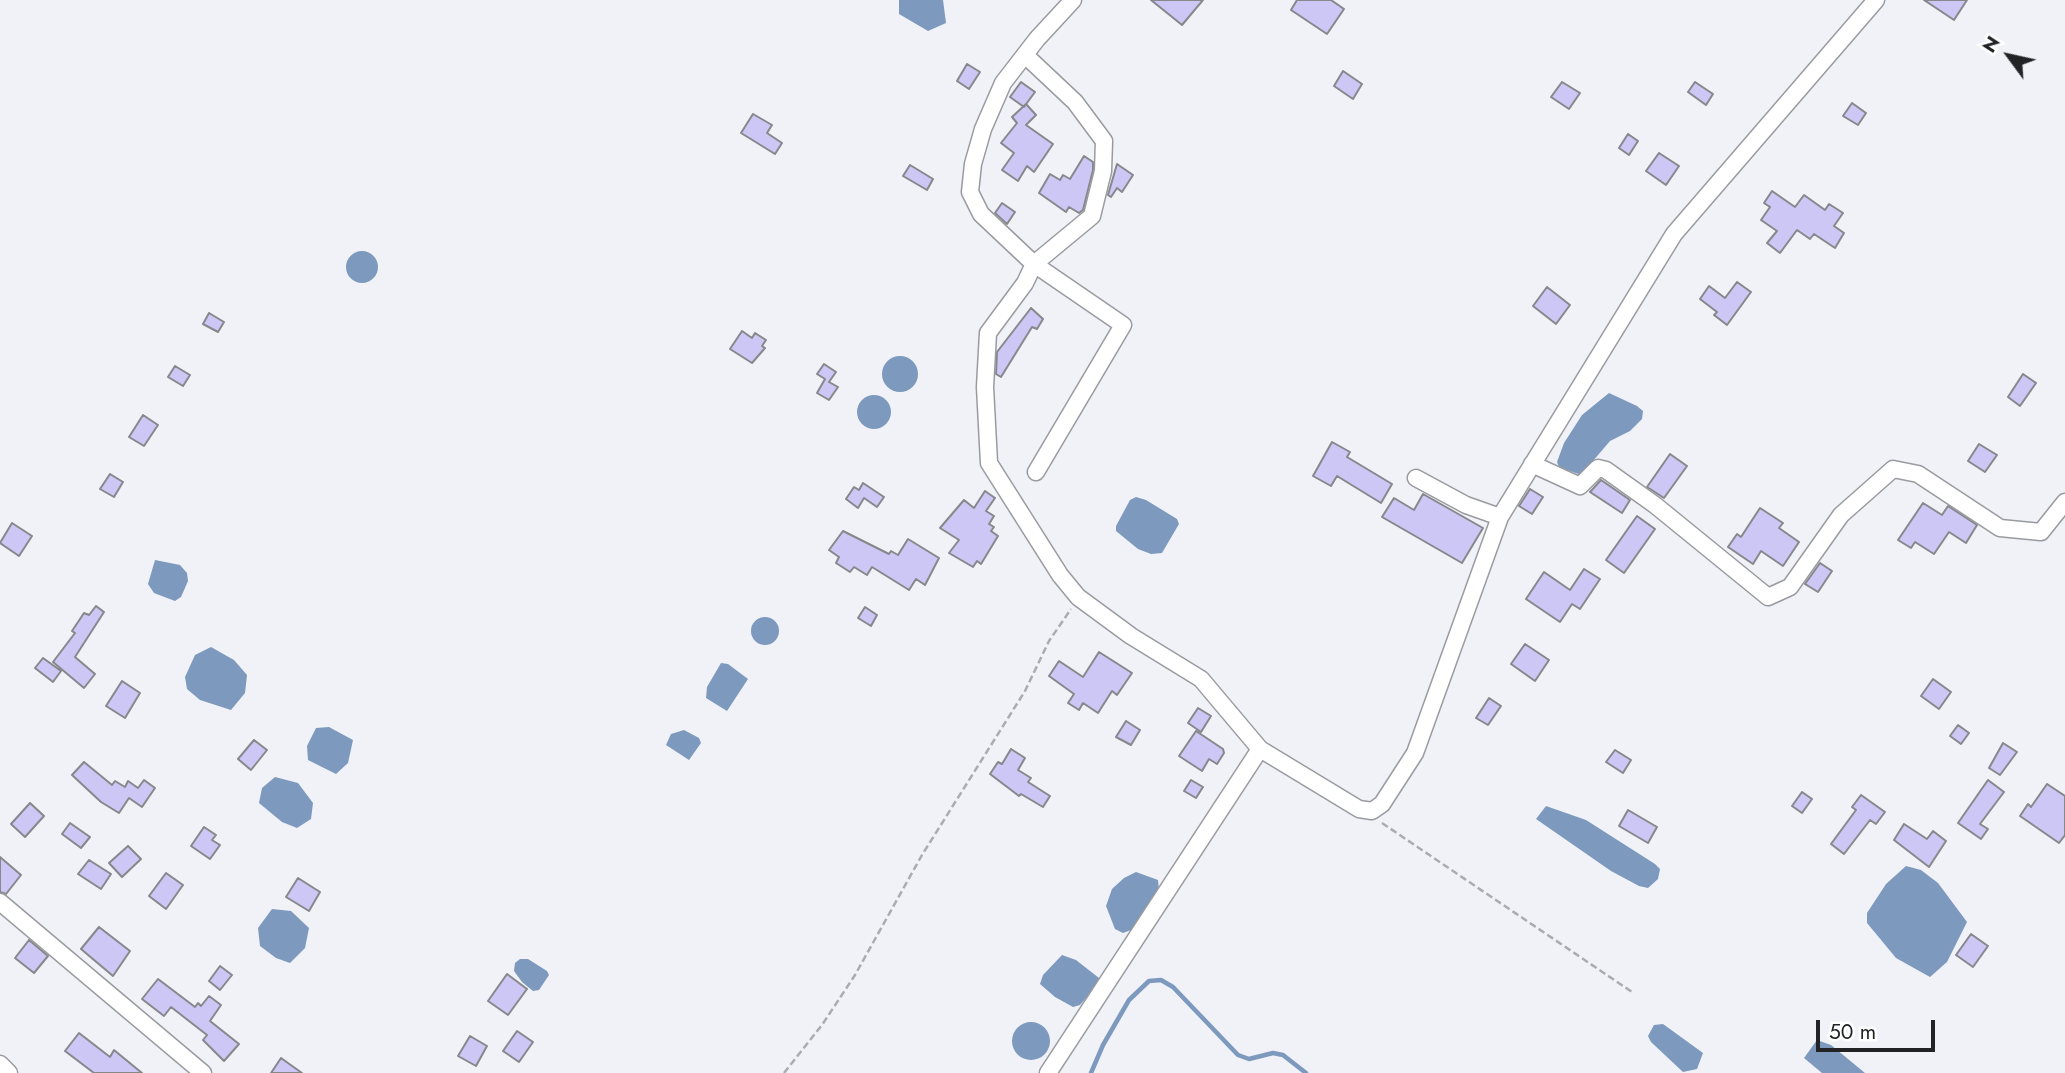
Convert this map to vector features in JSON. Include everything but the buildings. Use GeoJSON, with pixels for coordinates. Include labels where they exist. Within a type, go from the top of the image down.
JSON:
{"type":"FeatureCollection","features":[{"type":"Feature","properties":{"kind":"street"},"geometry":{"type":"LineString","coordinates":[[1036,472],[1123,325],[1034,264],[981,214],[970,192],[973,164],[983,129],[1003,83],[1073,0]]}},
{"type":"Feature","properties":{"kind":"street"},"geometry":{"type":"LineString","coordinates":[[1025,55],[1075,102],[1104,141],[1104,171],[1093,216],[1034,264],[1025,283],[989,333],[985,387],[989,463],[1060,575],[1078,597],[1131,636],[1201,679],[1260,749],[1365,811],[1372,811],[1382,804],[1415,753],[1500,517],[1674,234],[1876,0]]}},
{"type":"Feature","properties":{"kind":"street"},"geometry":{"type":"LineString","coordinates":[[1532,464],[1580,486],[1598,468],[1606,470],[1655,505],[1768,597],[1790,587],[1841,515],[1893,469],[1918,474],[2000,528],[2041,532],[2064,509]]}},
{"type":"Feature","properties":{"kind":"street"},"geometry":{"type":"LineString","coordinates":[[1416,478],[1466,505],[1500,517]]}},
{"type":"Feature","properties":{"kind":"street"},"geometry":{"type":"LineString","coordinates":[[1048,1073],[1260,749]]}},
{"type":"Feature","properties":{"kind":"street"},"geometry":{"type":"LineString","coordinates":[[0,902],[203,1073]]}},
{"type":"Feature","properties":{"kind":"street"},"geometry":{"type":"LineString","coordinates":[[0,1064],[9,1073]]}},
{"type":"Feature","properties":{"kind":"path"},"geometry":{"type":"LineString","coordinates":[[784,1073],[822,1025],[855,975],[922,855],[1078,597]]}},
{"type":"Feature","properties":{"kind":"path"},"geometry":{"type":"LineString","coordinates":[[1365,811],[1632,992]]}},
{"type":"Feature","properties":{"kind":"water"},"geometry":{"type":"Polygon","coordinates":[[[899,0],[943,0],[946,23],[928,31],[899,14],[899,0]]]}},
{"type":"Feature","properties":{"kind":"water"},"geometry":{"type":"Polygon","coordinates":[[[362,251],[374,255],[378,267],[374,279],[362,283],[350,279],[346,267],[350,255],[362,251]]]}},
{"type":"Feature","properties":{"kind":"water"},"geometry":{"type":"Polygon","coordinates":[[[900,356],[913,361],[918,374],[913,387],[900,392],[887,387],[882,374],[887,361],[900,356]]]}},
{"type":"Feature","properties":{"kind":"water"},"geometry":{"type":"Polygon","coordinates":[[[1609,393],[1637,406],[1643,411],[1642,419],[1630,431],[1610,441],[1581,475],[1559,467],[1557,462],[1564,443],[1582,415],[1609,393]]]}},
{"type":"Feature","properties":{"kind":"water"},"geometry":{"type":"Polygon","coordinates":[[[874,395],[886,400],[891,412],[886,424],[874,429],[862,424],[857,412],[862,400],[874,395]]]}},
{"type":"Feature","properties":{"kind":"water"},"geometry":{"type":"Polygon","coordinates":[[[1136,497],[1177,519],[1179,524],[1162,553],[1151,554],[1138,549],[1116,531],[1130,500],[1136,497]]]}},
{"type":"Feature","properties":{"kind":"water"},"geometry":{"type":"Polygon","coordinates":[[[155,560],[180,565],[187,573],[188,581],[181,597],[175,601],[154,593],[148,584],[155,560]]]}},
{"type":"Feature","properties":{"kind":"water"},"geometry":{"type":"Polygon","coordinates":[[[765,617],[775,621],[779,631],[775,641],[765,645],[755,641],[751,631],[755,621],[765,617]]]}},
{"type":"Feature","properties":{"kind":"water"},"geometry":{"type":"Polygon","coordinates":[[[211,647],[234,660],[247,675],[245,693],[231,710],[200,700],[187,689],[185,677],[195,655],[211,647]]]}},
{"type":"Feature","properties":{"kind":"water"},"geometry":{"type":"Polygon","coordinates":[[[721,663],[728,664],[748,679],[727,711],[706,698],[707,687],[721,663]]]}},
{"type":"Feature","properties":{"kind":"water"},"geometry":{"type":"Polygon","coordinates":[[[329,727],[353,740],[348,763],[336,774],[308,760],[307,746],[316,728],[329,727]]]}},
{"type":"Feature","properties":{"kind":"water"},"geometry":{"type":"Polygon","coordinates":[[[684,730],[699,738],[701,743],[689,760],[666,745],[671,734],[684,730]]]}},
{"type":"Feature","properties":{"kind":"water"},"geometry":{"type":"Polygon","coordinates":[[[275,777],[298,783],[313,803],[311,819],[297,828],[282,822],[259,803],[262,788],[275,777]]]}},
{"type":"Feature","properties":{"kind":"water"},"geometry":{"type":"Polygon","coordinates":[[[1546,806],[1586,820],[1655,864],[1660,869],[1658,879],[1648,888],[1611,871],[1536,819],[1546,806]]]}},
{"type":"Feature","properties":{"kind":"water"},"geometry":{"type":"Polygon","coordinates":[[[1906,866],[1921,870],[1938,883],[1967,922],[1947,962],[1930,977],[1896,958],[1867,923],[1867,913],[1886,884],[1906,866]]]}},
{"type":"Feature","properties":{"kind":"water"},"geometry":{"type":"Polygon","coordinates":[[[1136,872],[1158,880],[1159,890],[1131,930],[1123,933],[1115,929],[1106,906],[1112,889],[1136,872]]]}},
{"type":"Feature","properties":{"kind":"water"},"geometry":{"type":"Polygon","coordinates":[[[272,909],[291,911],[309,928],[305,948],[290,963],[276,958],[260,946],[258,928],[272,909]]]}},
{"type":"Feature","properties":{"kind":"water"},"geometry":{"type":"Polygon","coordinates":[[[1062,955],[1076,960],[1099,978],[1100,982],[1080,1005],[1073,1007],[1040,984],[1043,975],[1062,955]]]}},
{"type":"Feature","properties":{"kind":"water"},"geometry":{"type":"Polygon","coordinates":[[[520,959],[528,959],[547,971],[549,975],[539,990],[533,991],[514,971],[515,963],[520,959]]]}},
{"type":"Feature","properties":{"kind":"water"},"geometry":{"type":"Polygon","coordinates":[[[1031,1022],[1045,1027],[1050,1041],[1045,1055],[1031,1060],[1017,1055],[1012,1041],[1017,1027],[1031,1022]]]}},
{"type":"Feature","properties":{"kind":"water"},"geometry":{"type":"Polygon","coordinates":[[[1663,1024],[1703,1053],[1697,1069],[1683,1072],[1651,1042],[1648,1036],[1654,1025],[1663,1024]]]}},
{"type":"Feature","properties":{"kind":"water"},"geometry":{"type":"Polygon","coordinates":[[[1817,1040],[1831,1045],[1865,1073],[1822,1073],[1804,1058],[1817,1040]]]}},
{"type":"Feature","properties":{"kind":"waterway"},"geometry":{"type":"LineString","coordinates":[[1091,1073],[1103,1045],[1129,1000],[1149,981],[1161,980],[1173,987],[1238,1055],[1249,1059],[1273,1053],[1283,1055],[1306,1073]]}}]}
